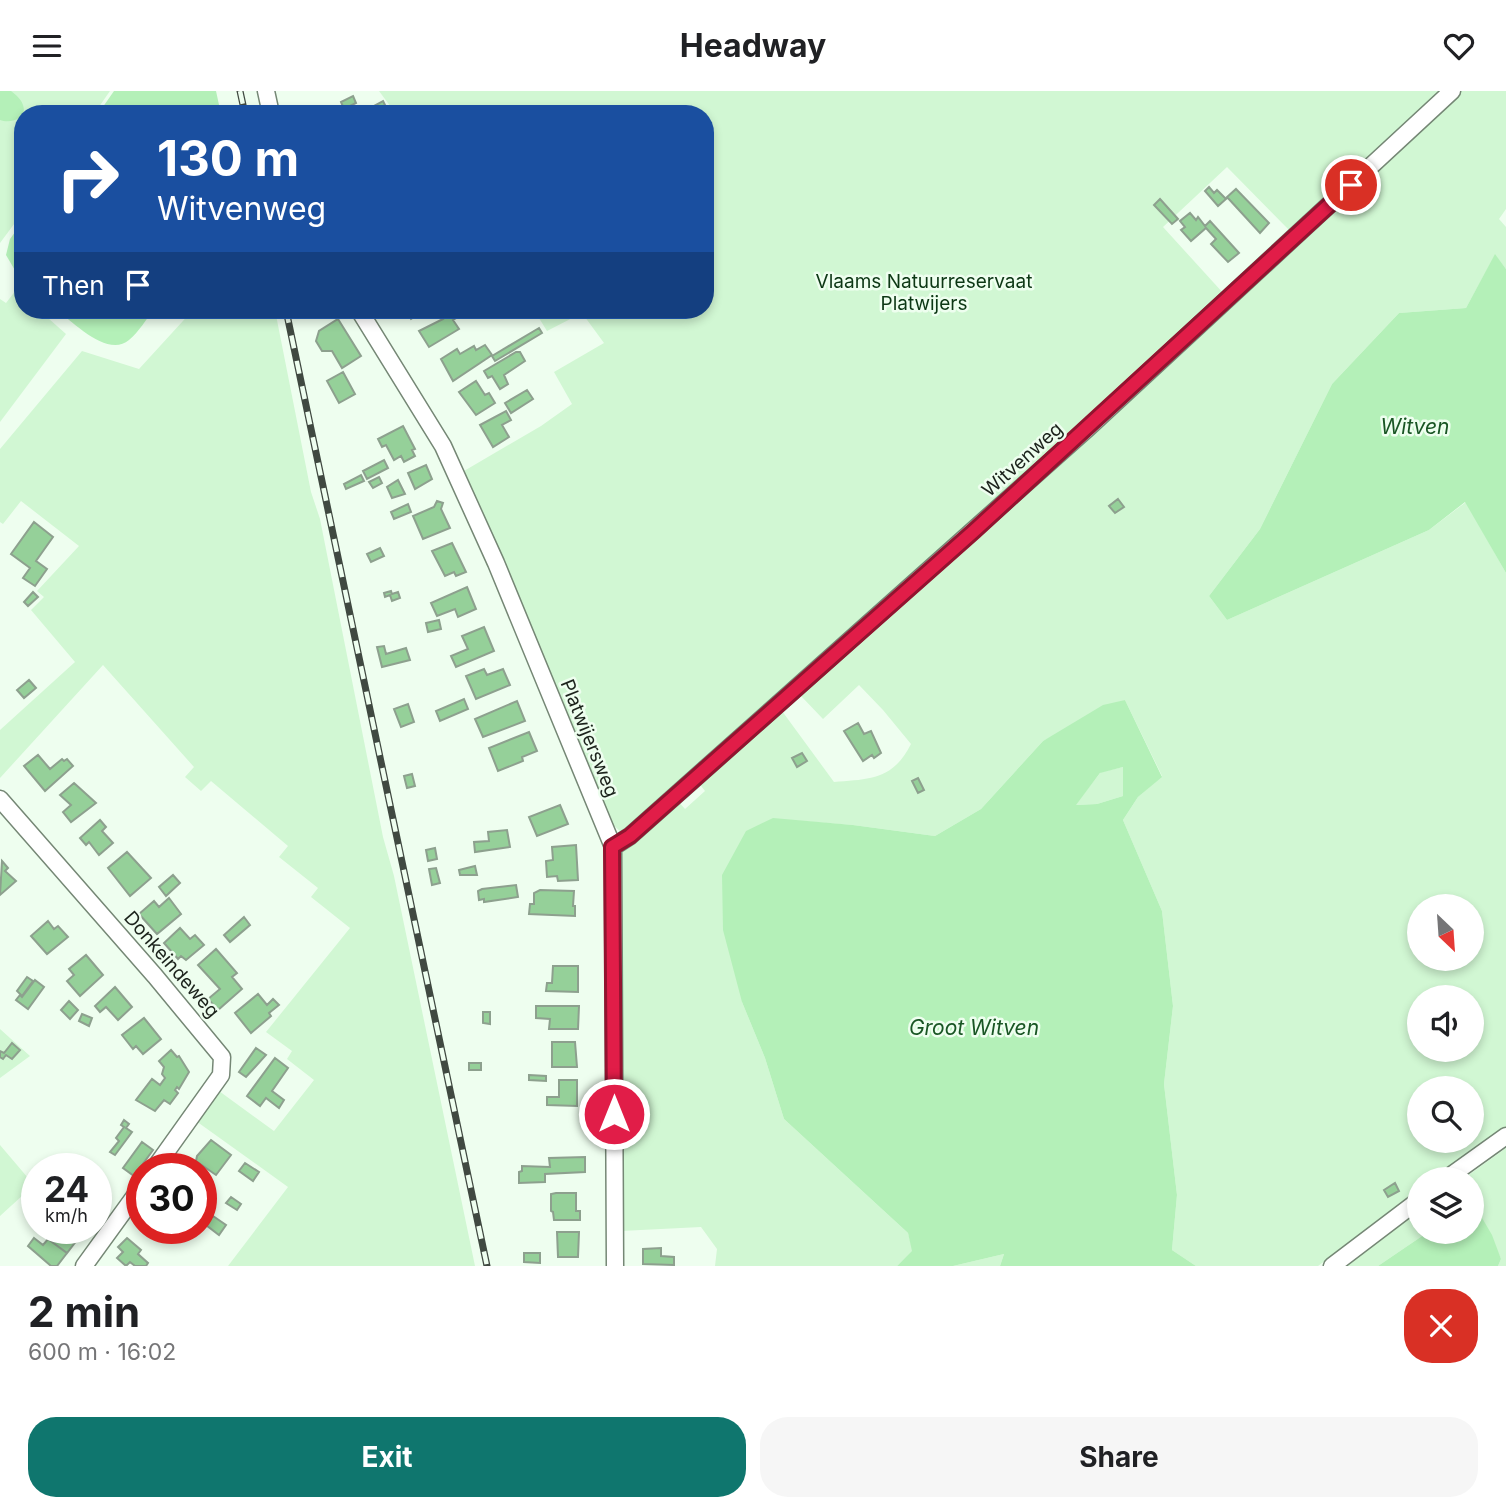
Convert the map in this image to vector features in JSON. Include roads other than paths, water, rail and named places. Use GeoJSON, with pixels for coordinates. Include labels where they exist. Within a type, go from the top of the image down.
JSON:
{"type":"FeatureCollection","features":[{"type":"Feature","properties":{"kind":"street","name":"Witvenweg"},"geometry":{"type":"LineString","coordinates":[[612,847],[630,836],[985,521],[1452,91]]}},
{"type":"Feature","properties":{"kind":"street","name":"Platwijersweg"},"geometry":{"type":"LineString","coordinates":[[365,319],[443,446],[454,469],[496,563],[612,847],[615,1266]]}},
{"type":"Feature","properties":{"kind":"street","name":"Donkeindeweg"},"geometry":{"type":"LineString","coordinates":[[0,799],[222,1057],[221,1075],[165,1153]]}},
{"type":"Feature","properties":{"kind":"street"},"geometry":{"type":"LineString","coordinates":[[1463,1167],[1506,1136]]}},
{"type":"Feature","properties":{"kind":"street"},"geometry":{"type":"LineString","coordinates":[[84,1266],[126,1208]]}},
{"type":"Feature","properties":{"kind":"street"},"geometry":{"type":"LineString","coordinates":[[1332,1266],[1407,1209]]}},
{"type":"Feature","properties":{"kind":"water"},"geometry":{"type":"Polygon","coordinates":[[[0,91],[11,91],[23,105],[14,105],[14,120],[0,120],[0,91]]]}},
{"type":"Feature","properties":{"kind":"water"},"geometry":{"type":"Polygon","coordinates":[[[114,91],[216,91],[219,105],[104,105],[114,91]]]}},
{"type":"Feature","properties":{"kind":"water"},"geometry":{"type":"Polygon","coordinates":[[[14,233],[14,269],[6,255],[14,233]]]}},
{"type":"Feature","properties":{"kind":"water","name":"Witven"},"geometry":{"type":"Polygon","coordinates":[[[1495,254],[1506,269],[1506,573],[1465,502],[1429,530],[1227,620],[1209,596],[1260,529],[1332,384],[1399,313],[1466,308],[1495,254]]]}},
{"type":"Feature","properties":{"kind":"water"},"geometry":{"type":"Polygon","coordinates":[[[68,319],[147,319],[129,340],[121,344],[101,342],[68,319]]]}},
{"type":"Feature","properties":{"kind":"water","name":"Groot Witven"},"geometry":{"type":"Polygon","coordinates":[[[1125,700],[1162,777],[1138,797],[1123,820],[1162,911],[1173,1006],[1164,1084],[1177,1195],[1172,1250],[1196,1266],[1000,1266],[1004,1254],[953,1266],[897,1266],[912,1251],[908,1233],[784,1119],[765,1058],[742,1002],[723,930],[722,875],[746,831],[773,818],[935,836],[981,809],[1043,741],[1103,705],[1125,700]],[[1123,767],[1100,773],[1076,805],[1097,804],[1123,796],[1123,767]]]}},
{"type":"Feature","properties":{"kind":"water"},"geometry":{"type":"Polygon","coordinates":[[[1484,1221],[1501,1259],[1498,1266],[1378,1266],[1410,1244],[1484,1244],[1484,1221]]]}},
{"type":"Feature","properties":{"kind":"railway"},"geometry":{"type":"LineString","coordinates":[[240,91],[243,105]]}},
{"type":"Feature","properties":{"kind":"railway"},"geometry":{"type":"LineString","coordinates":[[288,319],[487,1266]]}},
{"type":"Feature","properties":{"kind":"park label","name":"Vlaams Natuurreservaat Platwijers"},"geometry":{"type":"Point","coordinates":[924,292]}}]}
